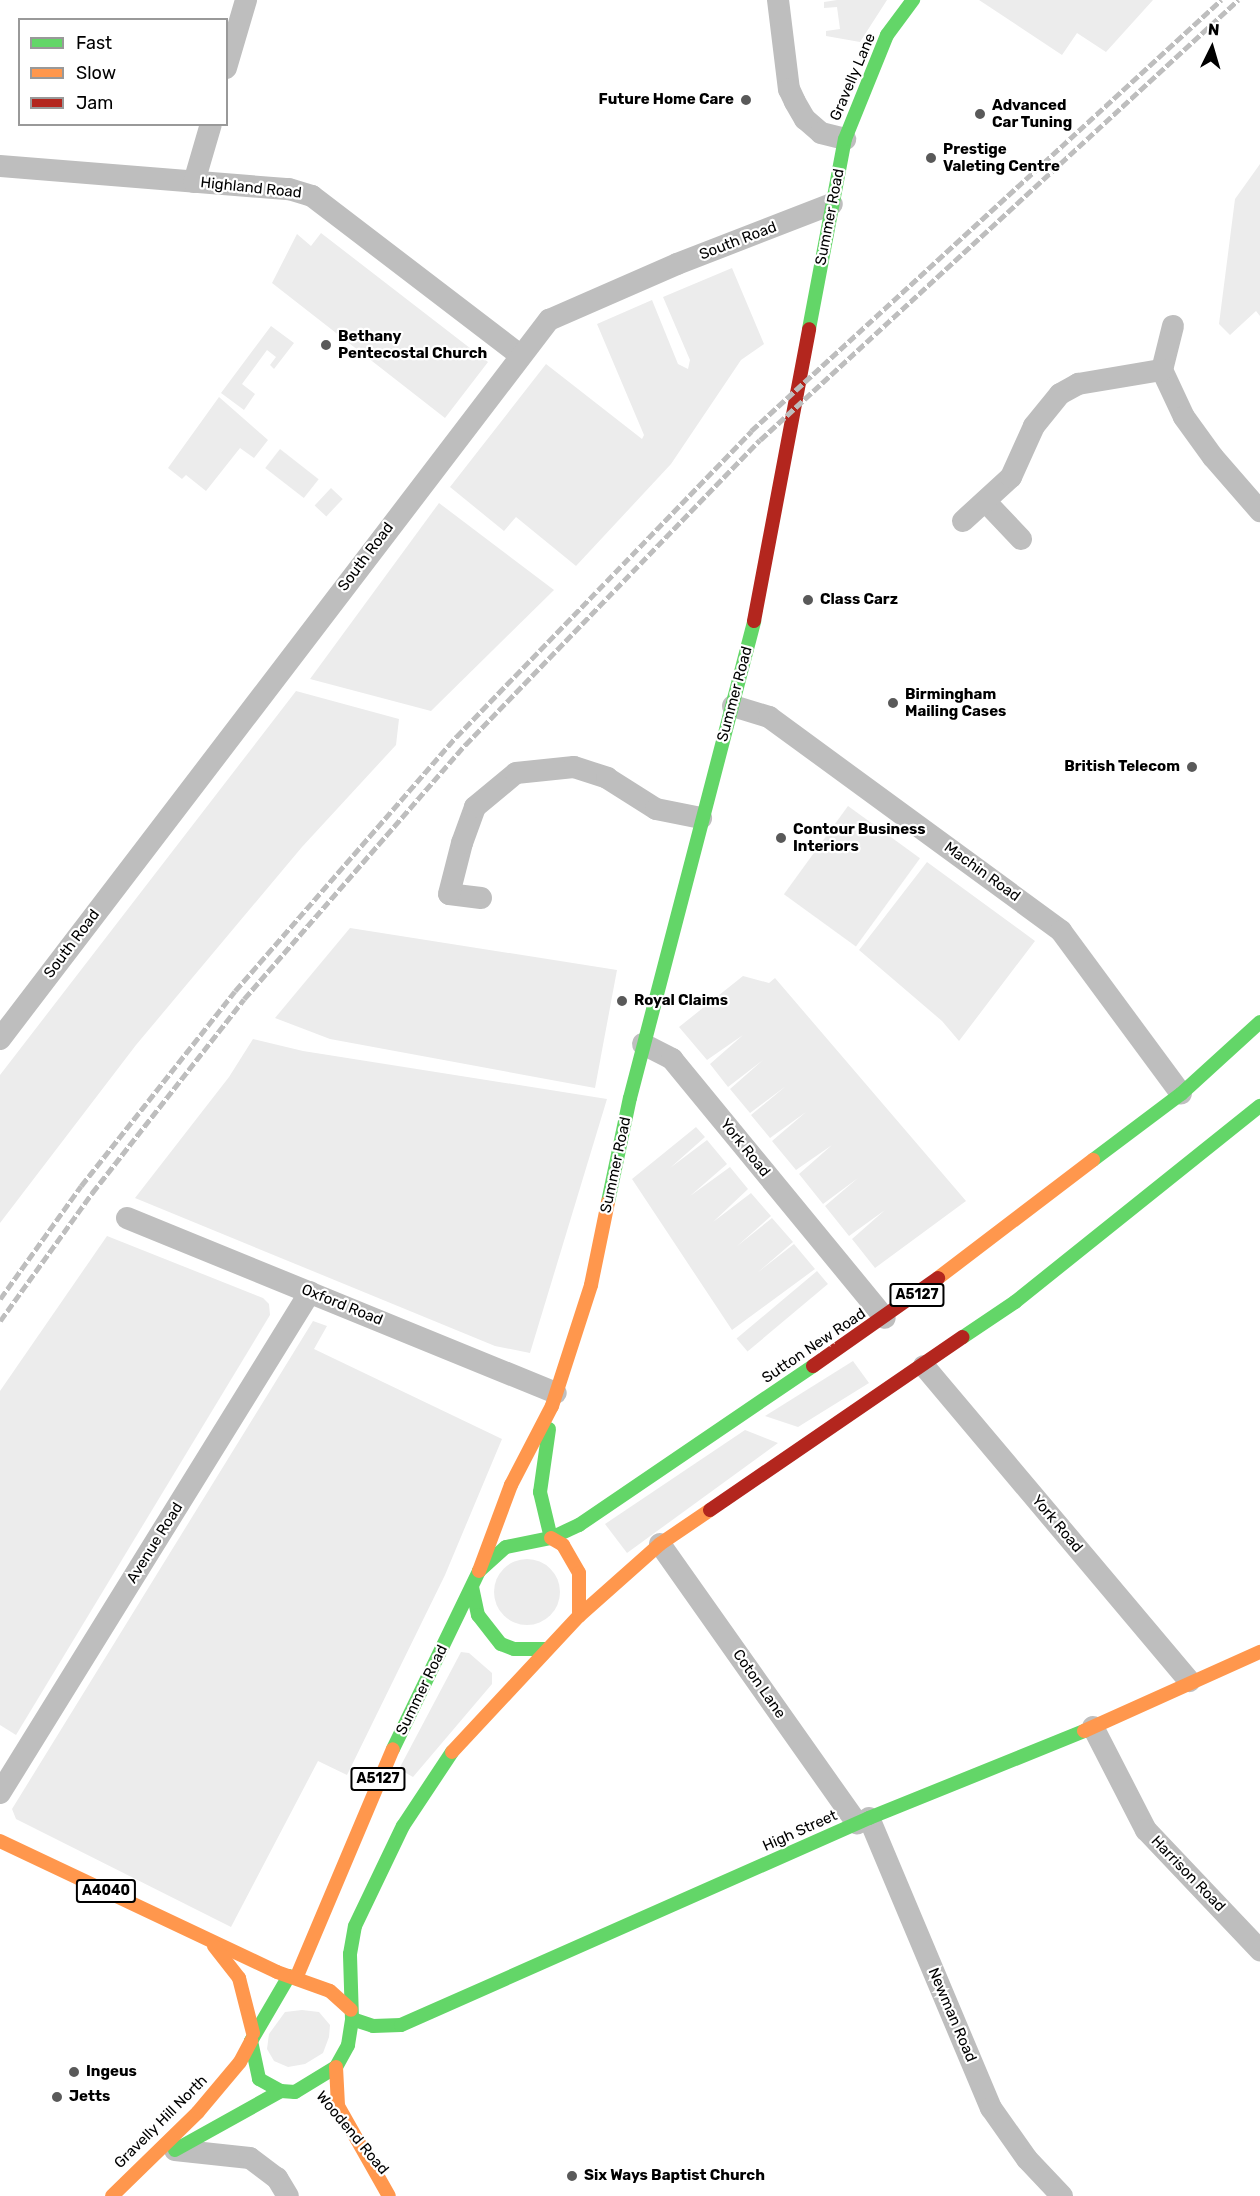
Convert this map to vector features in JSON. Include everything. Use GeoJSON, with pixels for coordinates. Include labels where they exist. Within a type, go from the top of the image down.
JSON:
{"type":"FeatureCollection","features":[{"type":"Feature","properties":{"kind":"main road","name":"Gravelly Lane"},"geometry":{"type":"LineString","coordinates":[[845,139],[864,84],[888,35],[913,0]]}},
{"type":"Feature","properties":{"kind":"main road","name":"Summer Road"},"geometry":{"type":"LineString","coordinates":[[293,1976],[369,1798],[472,1587],[511,1485],[554,1400],[591,1285],[643,1044],[757,608],[845,139]]}},
{"type":"Feature","properties":{"kind":"main road","name":"Sutton New Road"},"geometry":{"type":"LineString","coordinates":[[479,1571],[506,1548],[526,1540],[551,1538],[579,1524],[885,1318],[1035,1208],[1181,1094],[1260,1022]]}},
{"type":"Feature","properties":{"kind":"main road","name":"A5127"},"geometry":{"type":"LineString","coordinates":[[352,2014],[350,1954],[355,1926],[403,1826],[442,1762],[579,1616],[660,1544],[1015,1302],[1260,1106]]}},
{"type":"Feature","properties":{"kind":"main road","name":"Summer Road"},"geometry":{"type":"LineString","coordinates":[[551,1538],[540,1492],[554,1400]]}},
{"type":"Feature","properties":{"kind":"main road"},"geometry":{"type":"LineString","coordinates":[[551,1538],[563,1545],[579,1573],[579,1616]]}},
{"type":"Feature","properties":{"kind":"main road"},"geometry":{"type":"LineString","coordinates":[[472,1587],[478,1615],[501,1644],[514,1649],[547,1649]]}},
{"type":"Feature","properties":{"kind":"main road","name":"High Street"},"geometry":{"type":"LineString","coordinates":[[352,2014],[373,2026],[401,2025],[863,1821],[1093,1727],[1189,1681],[1260,1653]]}},
{"type":"Feature","properties":{"kind":"main road","name":"A4040"},"geometry":{"type":"LineString","coordinates":[[0,1841],[211,1942],[293,1976]]}},
{"type":"Feature","properties":{"kind":"main road","name":"A4040"},"geometry":{"type":"LineString","coordinates":[[211,1942],[239,1978],[252,2037]]}},
{"type":"Feature","properties":{"kind":"main road"},"geometry":{"type":"LineString","coordinates":[[293,1976],[330,1991],[352,2014],[348,2045],[336,2067],[310,2086],[288,2092],[259,2079],[253,2064],[252,2037],[293,1976]]}},
{"type":"Feature","properties":{"kind":"main road","name":"Gravelly Hill North"},"geometry":{"type":"LineString","coordinates":[[112,2196],[144,2161],[198,2112],[240,2062],[252,2037]]}},
{"type":"Feature","properties":{"kind":"main road","name":"Woodend Road"},"geometry":{"type":"LineString","coordinates":[[336,2067],[338,2106],[388,2196]]}},
{"type":"Feature","properties":{"kind":"main road","name":"Gravelly Hill North"},"geometry":{"type":"LineString","coordinates":[[119,2196],[175,2150],[288,2092]]}},
{"type":"Feature","properties":{"kind":"main road","name":"Woodend Road"},"geometry":{"type":"LineString","coordinates":[[288,2092],[309,2106]]}},
{"type":"Feature","properties":{"kind":"main road","name":"Woodend Road"},"geometry":{"type":"LineString","coordinates":[[346,2151],[383,2196]]}},
{"type":"Feature","properties":{"kind":"street"},"geometry":{"type":"LineString","coordinates":[[228,61],[246,0]]}},
{"type":"Feature","properties":{"kind":"street"},"geometry":{"type":"LineString","coordinates":[[778,0],[789,89],[795,102],[805,119],[821,133],[845,139]]}},
{"type":"Feature","properties":{"kind":"street"},"geometry":{"type":"LineString","coordinates":[[194,182],[210,126]]}},
{"type":"Feature","properties":{"kind":"street","name":"Highland Road"},"geometry":{"type":"LineString","coordinates":[[0,166],[289,189],[312,196],[520,355]]}},
{"type":"Feature","properties":{"kind":"street","name":"South Road"},"geometry":{"type":"LineString","coordinates":[[0,1039],[520,355],[549,320],[564,311],[832,204]]}},
{"type":"Feature","properties":{"kind":"street"},"geometry":{"type":"LineString","coordinates":[[1173,326],[1162,370],[1184,417],[1213,458],[1260,511]]}},
{"type":"Feature","properties":{"kind":"street"},"geometry":{"type":"LineString","coordinates":[[963,521],[1011,477],[1034,426],[1060,394],[1078,384],[1162,370]]}},
{"type":"Feature","properties":{"kind":"street"},"geometry":{"type":"LineString","coordinates":[[986,502],[1021,539]]}},
{"type":"Feature","properties":{"kind":"street","name":"Machin Road"},"geometry":{"type":"LineString","coordinates":[[733,706],[769,717],[1061,931],[1181,1094]]}},
{"type":"Feature","properties":{"kind":"street"},"geometry":{"type":"LineString","coordinates":[[481,898],[449,894],[462,843],[475,807],[516,773],[574,766],[607,778],[656,809],[701,818]]}},
{"type":"Feature","properties":{"kind":"street","name":"York Road"},"geometry":{"type":"LineString","coordinates":[[643,1044],[672,1059],[885,1318]]}},
{"type":"Feature","properties":{"kind":"street","name":"Oxford Road"},"geometry":{"type":"LineString","coordinates":[[127,1218],[310,1292],[554,1400]]}},
{"type":"Feature","properties":{"kind":"street","name":"Avenue Road"},"geometry":{"type":"LineString","coordinates":[[0,1794],[310,1292]]}},
{"type":"Feature","properties":{"kind":"street","name":"York Road"},"geometry":{"type":"LineString","coordinates":[[924,1366],[1189,1681]]}},
{"type":"Feature","properties":{"kind":"street","name":"Coton Lane"},"geometry":{"type":"LineString","coordinates":[[660,1544],[863,1821]]}},
{"type":"Feature","properties":{"kind":"street","name":"Harrison Road"},"geometry":{"type":"LineString","coordinates":[[1093,1727],[1146,1830],[1260,1950]]}},
{"type":"Feature","properties":{"kind":"street","name":"Newman Road"},"geometry":{"type":"LineString","coordinates":[[863,1821],[991,2108],[1027,2158],[1062,2196]]}},
{"type":"Feature","properties":{"kind":"street"},"geometry":{"type":"LineString","coordinates":[[175,2150],[250,2158],[277,2178],[288,2196]]}},
{"type":"Feature","properties":{"kind":"shaded area"},"geometry":{"type":"Polygon","coordinates":[[[887,0],[860,42],[826,36],[826,31],[840,29],[837,7],[824,8],[824,2],[887,0]]]}},
{"type":"Feature","properties":{"kind":"shaded area"},"geometry":{"type":"Polygon","coordinates":[[[979,0],[1153,0],[1106,52],[1077,33],[1062,55],[979,0]]]}},
{"type":"Feature","properties":{"kind":"shaded area"},"geometry":{"type":"Polygon","coordinates":[[[1260,164],[1260,316],[1256,311],[1230,335],[1219,324],[1235,199],[1260,164]]]}},
{"type":"Feature","properties":{"kind":"shaded area"},"geometry":{"type":"Polygon","coordinates":[[[321,233],[488,362],[445,418],[272,283],[297,234],[311,246],[321,233]]]}},
{"type":"Feature","properties":{"kind":"shaded area"},"geometry":{"type":"Polygon","coordinates":[[[732,268],[764,344],[741,360],[671,464],[576,566],[516,517],[504,531],[450,487],[546,364],[642,439],[644,435],[597,324],[652,300],[678,364],[688,369],[690,360],[663,297],[732,268]]]}},
{"type":"Feature","properties":{"kind":"shaded area"},"geometry":{"type":"Polygon","coordinates":[[[271,326],[294,343],[274,369],[270,365],[276,357],[267,350],[242,384],[255,394],[244,410],[221,393],[271,326]]]}},
{"type":"Feature","properties":{"kind":"shaded area"},"geometry":{"type":"Polygon","coordinates":[[[219,397],[268,440],[254,458],[240,448],[206,491],[186,475],[182,479],[168,468],[219,397]]]}},
{"type":"Feature","properties":{"kind":"shaded area"},"geometry":{"type":"Polygon","coordinates":[[[280,449],[319,479],[304,498],[265,468],[280,449]]]}},
{"type":"Feature","properties":{"kind":"shaded area"},"geometry":{"type":"Polygon","coordinates":[[[331,488],[343,499],[326,516],[315,506],[331,488]]]}},
{"type":"Feature","properties":{"kind":"shaded area"},"geometry":{"type":"Polygon","coordinates":[[[439,503],[554,590],[431,711],[310,679],[439,503]]]}},
{"type":"Feature","properties":{"kind":"shaded area"},"geometry":{"type":"Polygon","coordinates":[[[296,691],[399,719],[396,745],[302,847],[136,1045],[0,1223],[0,1075],[296,691]]]}},
{"type":"Feature","properties":{"kind":"shaded area"},"geometry":{"type":"Polygon","coordinates":[[[848,806],[920,858],[856,946],[784,894],[848,806]]]}},
{"type":"Feature","properties":{"kind":"shaded area"},"geometry":{"type":"Polygon","coordinates":[[[927,862],[1035,941],[959,1041],[942,1021],[859,950],[927,862]]]}},
{"type":"Feature","properties":{"kind":"shaded area"},"geometry":{"type":"Polygon","coordinates":[[[350,928],[617,970],[595,1088],[330,1039],[275,1018],[350,928]]]}},
{"type":"Feature","properties":{"kind":"shaded area"},"geometry":{"type":"Polygon","coordinates":[[[743,976],[769,983],[775,978],[966,1201],[875,1268],[852,1239],[885,1210],[849,1236],[825,1206],[858,1178],[823,1204],[799,1174],[832,1145],[796,1170],[772,1141],[806,1112],[770,1138],[751,1115],[786,1086],[750,1113],[730,1089],[763,1060],[728,1087],[710,1064],[743,1035],[707,1060],[679,1027],[743,976]]]}},
{"type":"Feature","properties":{"kind":"shaded area"},"geometry":{"type":"Polygon","coordinates":[[[253,1039],[303,1051],[607,1099],[530,1353],[495,1346],[135,1198],[229,1077],[253,1039]]]}},
{"type":"Feature","properties":{"kind":"shaded area"},"geometry":{"type":"Polygon","coordinates":[[[696,1127],[705,1137],[670,1168],[707,1140],[727,1164],[690,1196],[730,1167],[748,1189],[713,1222],[751,1193],[771,1216],[736,1247],[772,1218],[793,1242],[757,1273],[794,1244],[815,1269],[732,1330],[632,1179],[696,1127]]]}},
{"type":"Feature","properties":{"kind":"shaded area"},"geometry":{"type":"Polygon","coordinates":[[[107,1236],[263,1298],[269,1304],[270,1315],[16,1735],[0,1725],[0,1391],[107,1236]]]}},
{"type":"Feature","properties":{"kind":"shaded area"},"geometry":{"type":"Polygon","coordinates":[[[817,1271],[828,1284],[747,1352],[737,1338],[817,1271]]]}},
{"type":"Feature","properties":{"kind":"shaded area"},"geometry":{"type":"Polygon","coordinates":[[[313,1321],[327,1326],[314,1349],[502,1439],[445,1575],[347,1775],[318,1761],[231,1927],[16,1819],[12,1809],[313,1321]]]}},
{"type":"Feature","properties":{"kind":"shaded area"},"geometry":{"type":"Polygon","coordinates":[[[853,1361],[869,1383],[798,1427],[765,1416],[853,1361]]]}},
{"type":"Feature","properties":{"kind":"shaded area"},"geometry":{"type":"Polygon","coordinates":[[[745,1430],[778,1443],[627,1553],[605,1524],[745,1430]]]}},
{"type":"Feature","properties":{"kind":"shaded area"},"geometry":{"type":"Polygon","coordinates":[[[521,1559],[533,1559],[545,1564],[555,1574],[560,1592],[558,1605],[545,1620],[533,1625],[521,1625],[509,1620],[499,1610],[494,1598],[494,1586],[499,1574],[509,1564],[521,1559]]]}},
{"type":"Feature","properties":{"kind":"shaded area"},"geometry":{"type":"Polygon","coordinates":[[[461,1652],[469,1653],[492,1673],[492,1684],[413,1777],[399,1769],[461,1652]]]}},
{"type":"Feature","properties":{"kind":"shaded area"},"geometry":{"type":"Polygon","coordinates":[[[302,2010],[319,2012],[330,2025],[329,2037],[323,2053],[305,2064],[288,2067],[274,2061],[267,2049],[269,2034],[285,2012],[302,2010]]]}},
{"type":"Feature","properties":{"kind":"railway"},"geometry":{"type":"LineString","coordinates":[[0,1299],[81,1186],[235,991],[456,737],[751,431],[1221,0]]}},
{"type":"Feature","properties":{"kind":"railway"},"geometry":{"type":"LineString","coordinates":[[0,1321],[92,1193],[244,999],[465,745],[760,440],[1238,0]]}},
{"type":"Feature","properties":{"kind":"traffic: fast"},"geometry":{"type":"LineString","coordinates":[[809,329],[845,139],[887,35],[913,0]]}},
{"type":"Feature","properties":{"kind":"traffic: fast"},"geometry":{"type":"LineString","coordinates":[[608,1202],[630,1098],[754,621]]}},
{"type":"Feature","properties":{"kind":"traffic: fast"},"geometry":{"type":"LineString","coordinates":[[1093,1160],[1181,1094],[1260,1022]]}},
{"type":"Feature","properties":{"kind":"traffic: fast"},"geometry":{"type":"LineString","coordinates":[[963,1337],[1015,1302],[1260,1106]]}},
{"type":"Feature","properties":{"kind":"traffic: fast"},"geometry":{"type":"LineString","coordinates":[[393,1749],[479,1571],[506,1547],[551,1538],[579,1525],[813,1366]]}},
{"type":"Feature","properties":{"kind":"traffic: fast"},"geometry":{"type":"LineString","coordinates":[[549,1429],[540,1492],[551,1538]]}},
{"type":"Feature","properties":{"kind":"traffic: fast"},"geometry":{"type":"LineString","coordinates":[[472,1587],[478,1615],[501,1644],[514,1649],[547,1649]]}},
{"type":"Feature","properties":{"kind":"traffic: fast"},"geometry":{"type":"LineString","coordinates":[[352,2019],[373,2026],[401,2025],[869,1818],[1084,1731]]}},
{"type":"Feature","properties":{"kind":"traffic: fast"},"geometry":{"type":"LineString","coordinates":[[289,1976],[251,2041],[259,2079],[281,2091],[295,2092],[336,2067],[348,2045],[352,2019],[350,1954],[355,1926],[403,1826],[452,1752]]}},
{"type":"Feature","properties":{"kind":"traffic: fast"},"geometry":{"type":"LineString","coordinates":[[175,2150],[281,2091]]}},
{"type":"Feature","properties":{"kind":"traffic: slow"},"geometry":{"type":"LineString","coordinates":[[938,1278],[1093,1160]]}},
{"type":"Feature","properties":{"kind":"traffic: slow"},"geometry":{"type":"LineString","coordinates":[[479,1571],[511,1485],[552,1406],[591,1285],[608,1202]]}},
{"type":"Feature","properties":{"kind":"traffic: slow"},"geometry":{"type":"LineString","coordinates":[[452,1752],[579,1616],[660,1544],[710,1510]]}},
{"type":"Feature","properties":{"kind":"traffic: slow"},"geometry":{"type":"LineString","coordinates":[[551,1538],[563,1545],[579,1573],[579,1616]]}},
{"type":"Feature","properties":{"kind":"traffic: slow"},"geometry":{"type":"LineString","coordinates":[[1084,1731],[1260,1652]]}},
{"type":"Feature","properties":{"kind":"traffic: slow"},"geometry":{"type":"LineString","coordinates":[[297,1976],[393,1749]]}},
{"type":"Feature","properties":{"kind":"traffic: slow"},"geometry":{"type":"LineString","coordinates":[[0,1841],[277,1972],[330,1991],[351,2010]]}},
{"type":"Feature","properties":{"kind":"traffic: slow"},"geometry":{"type":"LineString","coordinates":[[214,1946],[239,1978],[253,2033]]}},
{"type":"Feature","properties":{"kind":"traffic: slow"},"geometry":{"type":"LineString","coordinates":[[112,2196],[198,2112],[240,2062],[251,2041]]}},
{"type":"Feature","properties":{"kind":"traffic: slow"},"geometry":{"type":"LineString","coordinates":[[336,2067],[338,2106],[389,2196]]}},
{"type":"Feature","properties":{"kind":"traffic: jam"},"geometry":{"type":"LineString","coordinates":[[754,621],[809,329]]}},
{"type":"Feature","properties":{"kind":"traffic: jam"},"geometry":{"type":"LineString","coordinates":[[813,1366],[938,1278]]}},
{"type":"Feature","properties":{"kind":"traffic: jam"},"geometry":{"type":"LineString","coordinates":[[710,1510],[963,1337]]}},
{"type":"Feature","properties":{"kind":"place","name":"Future Home Care"},"geometry":{"type":"Point","coordinates":[746,100]}},
{"type":"Feature","properties":{"kind":"place","name":"Advanced Car Tuning"},"geometry":{"type":"Point","coordinates":[980,114]}},
{"type":"Feature","properties":{"kind":"place","name":"Prestige Valeting Centre"},"geometry":{"type":"Point","coordinates":[931,158]}},
{"type":"Feature","properties":{"kind":"place","name":"Bethany Pentecostal Church"},"geometry":{"type":"Point","coordinates":[326,345]}},
{"type":"Feature","properties":{"kind":"place","name":"Class Carz"},"geometry":{"type":"Point","coordinates":[808,600]}},
{"type":"Feature","properties":{"kind":"place","name":"Birmingham Mailing Cases"},"geometry":{"type":"Point","coordinates":[893,703]}},
{"type":"Feature","properties":{"kind":"place","name":"British Telecom"},"geometry":{"type":"Point","coordinates":[1192,767]}},
{"type":"Feature","properties":{"kind":"place","name":"Contour Business Interiors"},"geometry":{"type":"Point","coordinates":[781,838]}},
{"type":"Feature","properties":{"kind":"place","name":"Royal Claims"},"geometry":{"type":"Point","coordinates":[622,1001]}},
{"type":"Feature","properties":{"kind":"place","name":"Ingeus"},"geometry":{"type":"Point","coordinates":[74,2072]}},
{"type":"Feature","properties":{"kind":"place","name":"Jetts"},"geometry":{"type":"Point","coordinates":[57,2097]}},
{"type":"Feature","properties":{"kind":"place","name":"Six Ways Baptist Church"},"geometry":{"type":"Point","coordinates":[572,2176]}}]}
